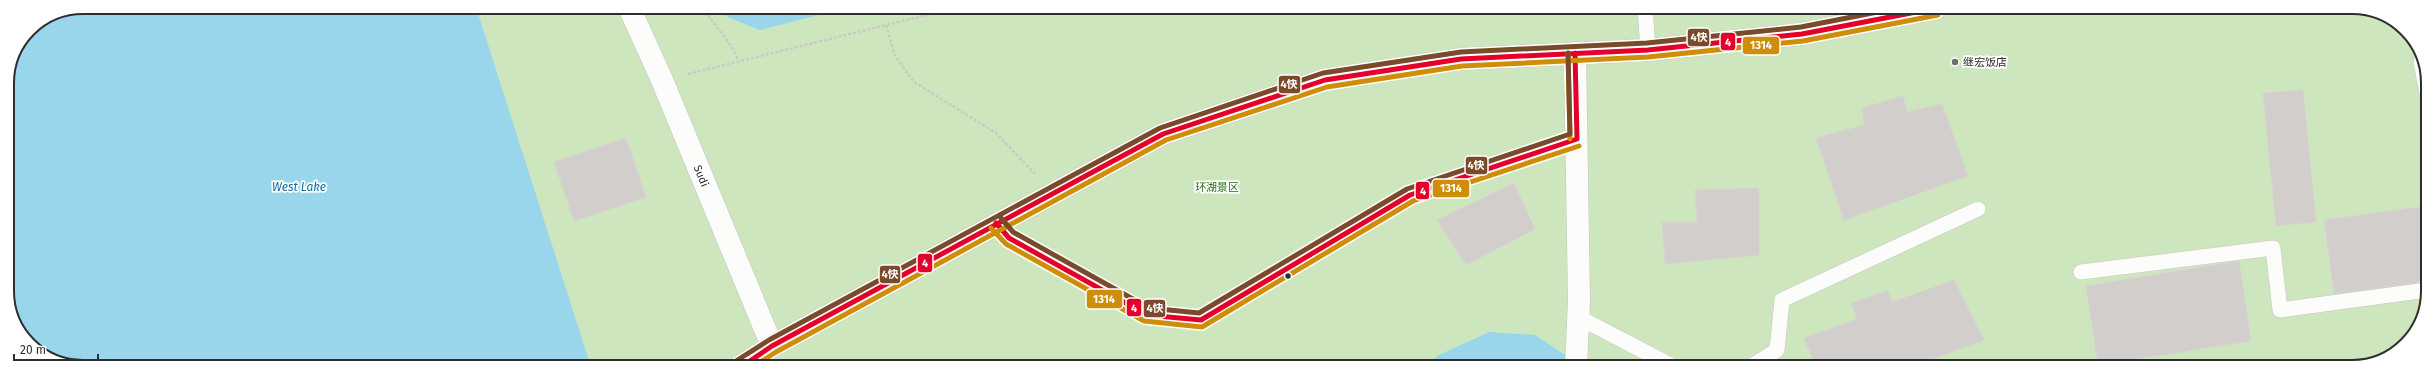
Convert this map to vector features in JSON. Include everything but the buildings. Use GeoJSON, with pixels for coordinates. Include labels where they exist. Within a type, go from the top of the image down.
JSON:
{"type":"FeatureCollection","features":[{"type":"Feature","properties":{"kind":"main road"},"geometry":{"type":"LineString","coordinates":[[751,360],[772,346],[996,223],[1163,134],[1325,80],[1461,59],[1648,50],[1802,34],[1906,14]]}},
{"type":"Feature","properties":{"kind":"street","name":"Sudi"},"geometry":{"type":"LineString","coordinates":[[632,14],[662,80],[772,346]]}},
{"type":"Feature","properties":{"kind":"street"},"geometry":{"type":"LineString","coordinates":[[1575,53],[1578,317],[1576,360]]}},
{"type":"Feature","properties":{"kind":"lane"},"geometry":{"type":"LineString","coordinates":[[1645,14],[1648,50]]}},
{"type":"Feature","properties":{"kind":"lane"},"geometry":{"type":"LineString","coordinates":[[996,223],[1009,238],[1147,315],[1201,320],[1410,195],[1577,139]]}},
{"type":"Feature","properties":{"kind":"lane"},"geometry":{"type":"LineString","coordinates":[[1761,360],[1777,350],[1782,300],[1978,210]]}},
{"type":"Feature","properties":{"kind":"lane"},"geometry":{"type":"LineString","coordinates":[[2081,272],[2273,248],[2280,310],[2421,291]]}},
{"type":"Feature","properties":{"kind":"lane"},"geometry":{"type":"LineString","coordinates":[[1578,317],[1661,360]]}},
{"type":"Feature","properties":{"kind":"path"},"geometry":{"type":"LineString","coordinates":[[707,14],[732,47],[739,61]]}},
{"type":"Feature","properties":{"kind":"path"},"geometry":{"type":"LineString","coordinates":[[662,80],[931,14]]}},
{"type":"Feature","properties":{"kind":"path"},"geometry":{"type":"LineString","coordinates":[[886,25],[895,56],[914,82],[996,133],[1053,193]]}},
{"type":"Feature","properties":{"kind":"green space","name":"环湖景区"},"geometry":{"type":"Polygon","coordinates":[[[70,15],[2361,15],[2382,21],[2397,31],[2407,41],[2412,49],[2420,70],[2420,300],[2412,325],[2397,343],[2386,351],[2374,356],[2352,360],[74,359],[53,353],[38,343],[28,333],[19,317],[15,304],[14,291],[15,70],[19,57],[34,34],[57,19],[70,15]]]}},
{"type":"Feature","properties":{"kind":"water","name":"West Lake"},"geometry":{"type":"Polygon","coordinates":[[[83,14],[478,14],[589,360],[83,360],[53,353],[38,343],[28,333],[19,317],[15,304],[14,291],[14,83],[15,70],[19,57],[34,34],[45,26],[57,19],[70,15],[83,14]]]}},
{"type":"Feature","properties":{"kind":"water"},"geometry":{"type":"Polygon","coordinates":[[[726,14],[823,14],[760,30],[727,17],[726,14]]]}},
{"type":"Feature","properties":{"kind":"water"},"geometry":{"type":"Polygon","coordinates":[[[1489,332],[1535,335],[1571,360],[1434,360],[1437,356],[1489,332]]]}},
{"type":"Feature","properties":{"kind":"transit line","name":"4快"},"geometry":{"type":"LineString","coordinates":[[738,360],[769,340],[1160,128],[1323,73],[1461,52],[1647,43],[1801,27],[1867,14]]}},
{"type":"Feature","properties":{"kind":"transit line","name":"4"},"geometry":{"type":"LineString","coordinates":[[751,360],[772,346],[1163,134],[1325,80],[1461,59],[1648,50],[1802,34],[1906,14]]}},
{"type":"Feature","properties":{"kind":"transit line","name":"1314"},"geometry":{"type":"LineString","coordinates":[[764,360],[1166,140],[1327,87],[1462,66],[1648,57],[1803,41],[1938,15]]}},
{"type":"Feature","properties":{"kind":"transit line","name":"1314"},"geometry":{"type":"LineString","coordinates":[[1568,53],[1570,139]]}},
{"type":"Feature","properties":{"kind":"transit line","name":"4快"},"geometry":{"type":"LineString","coordinates":[[1001,218],[1013,232],[1149,308],[1199,313],[1407,189],[1570,134],[1568,53]]}},
{"type":"Feature","properties":{"kind":"transit line","name":"4"},"geometry":{"type":"LineString","coordinates":[[1575,53],[1577,139]]}},
{"type":"Feature","properties":{"kind":"transit line","name":"4"},"geometry":{"type":"LineString","coordinates":[[996,223],[1009,238],[1147,315],[1201,320],[1410,195],[1577,139]]}},
{"type":"Feature","properties":{"kind":"transit line","name":"1314"},"geometry":{"type":"LineString","coordinates":[[991,228],[1006,244],[1144,321],[1202,327],[1413,201],[1579,146]]}},
{"type":"Feature","properties":{"kind":"place","name":"继宏饭店"},"geometry":{"type":"Point","coordinates":[1955,62]}}]}
